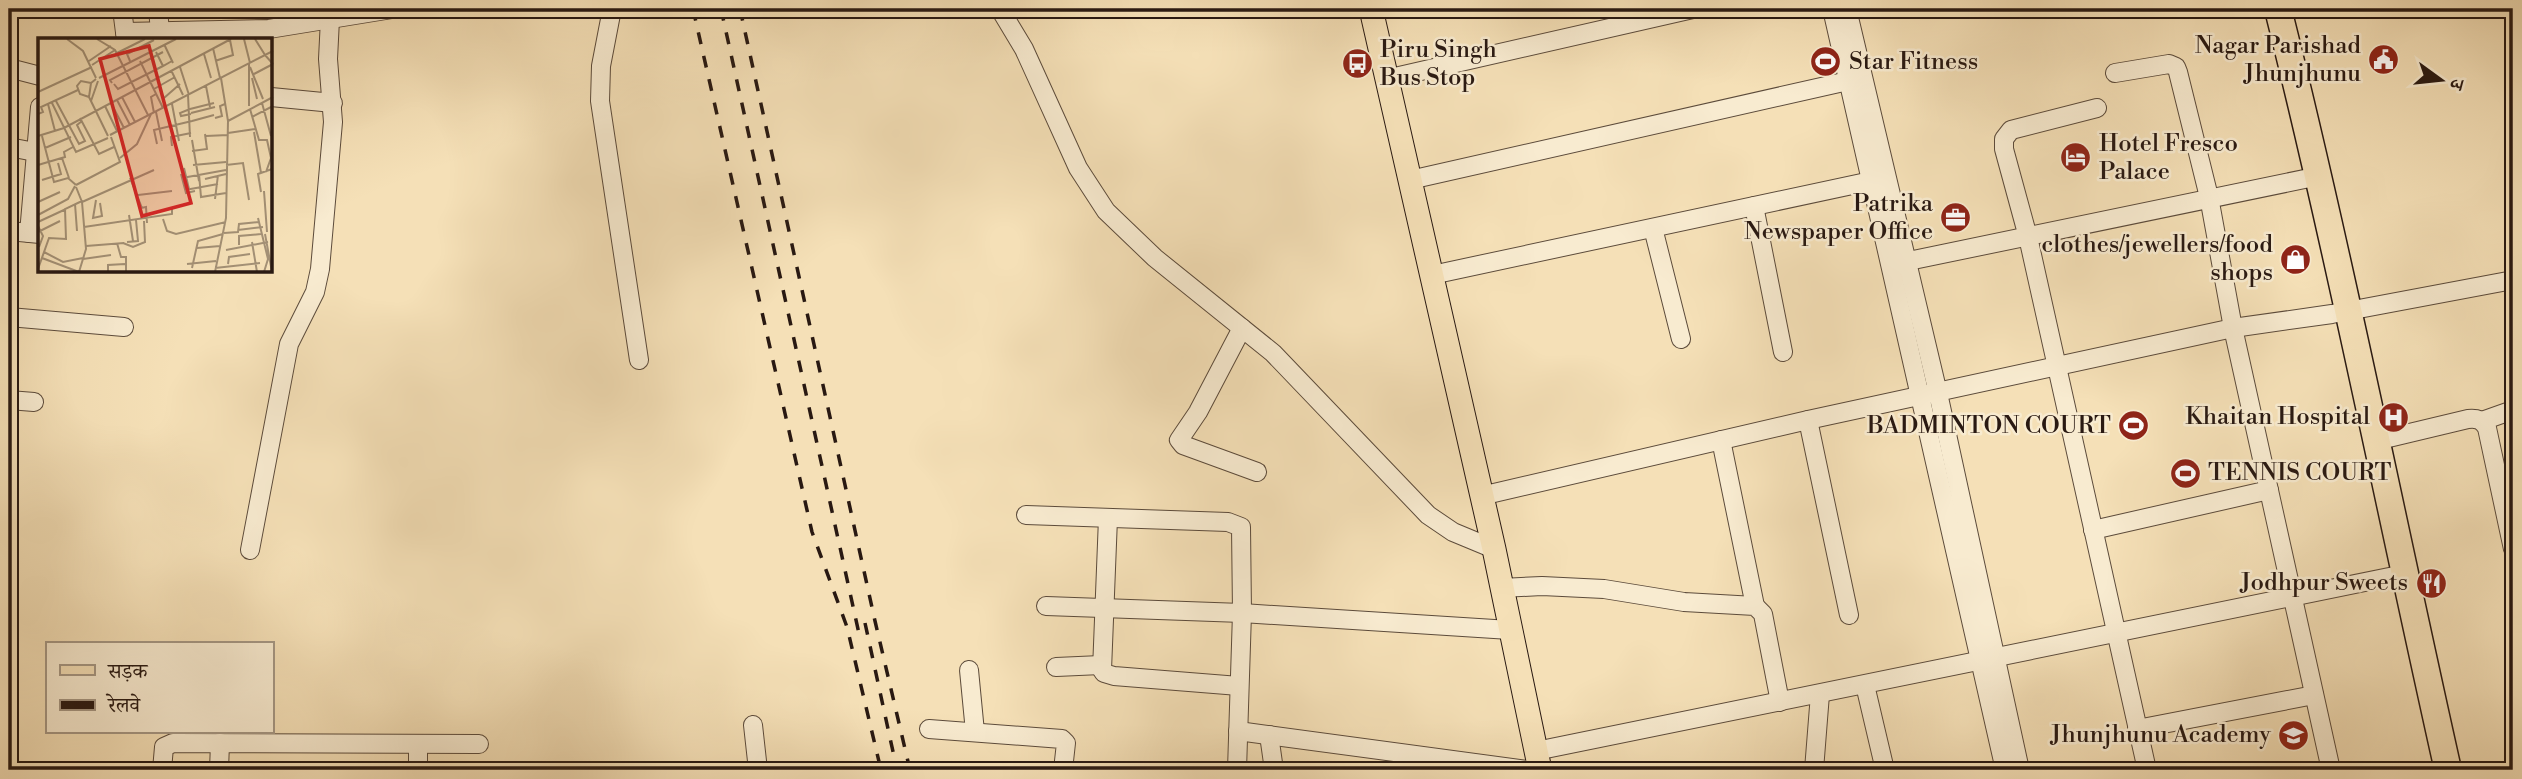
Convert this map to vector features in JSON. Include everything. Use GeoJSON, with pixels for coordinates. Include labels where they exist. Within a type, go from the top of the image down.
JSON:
{"type":"FeatureCollection","features":[{"type":"Feature","properties":{"kind":"highway"},"geometry":{"type":"LineString","coordinates":[[2264,9],[2312,178]]}},
{"type":"Feature","properties":{"kind":"highway"},"geometry":{"type":"LineString","coordinates":[[2278,9],[2339,313],[2396,576],[2433,770]]}},
{"type":"Feature","properties":{"kind":"highway"},"geometry":{"type":"LineString","coordinates":[[2339,313],[2376,441],[2396,576],[2448,770]]}},
{"type":"Feature","properties":{"kind":"main road"},"geometry":{"type":"LineString","coordinates":[[1371,9],[1494,549],[1535,764]]}},
{"type":"Feature","properties":{"kind":"street"},"geometry":{"type":"LineString","coordinates":[[122,9],[125,36],[160,32],[222,36],[269,29],[302,16],[330,19],[385,9]]}},
{"type":"Feature","properties":{"kind":"street"},"geometry":{"type":"LineString","coordinates":[[158,9],[160,32]]}},
{"type":"Feature","properties":{"kind":"street"},"geometry":{"type":"LineString","coordinates":[[612,9],[601,66],[600,101],[639,360]]}},
{"type":"Feature","properties":{"kind":"street"},"geometry":{"type":"LineString","coordinates":[[1000,9],[1024,49],[1078,168],[1093,194],[1112,217],[1155,258],[1273,353],[1428,515],[1454,531],[1494,549]]}},
{"type":"Feature","properties":{"kind":"street"},"geometry":{"type":"LineString","coordinates":[[1604,9],[1608,27]]}},
{"type":"Feature","properties":{"kind":"street"},"geometry":{"type":"LineString","coordinates":[[1386,79],[1693,9]]}},
{"type":"Feature","properties":{"kind":"street"},"geometry":{"type":"LineString","coordinates":[[1832,9],[1871,181],[1938,393],[1988,660],[2005,770]]}},
{"type":"Feature","properties":{"kind":"street"},"geometry":{"type":"LineString","coordinates":[[1847,9],[1898,263],[1920,397],[1988,660],[2020,770]]}},
{"type":"Feature","properties":{"kind":"street"},"geometry":{"type":"LineString","coordinates":[[250,550],[289,344],[318,284],[333,122],[328,59],[330,19]]}},
{"type":"Feature","properties":{"kind":"street"},"geometry":{"type":"LineString","coordinates":[[2115,73],[2169,64],[2176,67],[2209,197],[2233,328],[2331,770]]}},
{"type":"Feature","properties":{"kind":"street"},"geometry":{"type":"LineString","coordinates":[[9,68],[38,75]]}},
{"type":"Feature","properties":{"kind":"street"},"geometry":{"type":"LineString","coordinates":[[1410,180],[1848,81]]}},
{"type":"Feature","properties":{"kind":"street"},"geometry":{"type":"LineString","coordinates":[[273,97],[333,103]]}},
{"type":"Feature","properties":{"kind":"street"},"geometry":{"type":"LineString","coordinates":[[2097,108],[2018,127],[2006,135],[2004,149],[2028,237],[2147,770]]}},
{"type":"Feature","properties":{"kind":"street"},"geometry":{"type":"LineString","coordinates":[[9,147],[38,152],[35,233],[9,231]]}},
{"type":"Feature","properties":{"kind":"street"},"geometry":{"type":"LineString","coordinates":[[1898,263],[2209,197],[2312,178]]}},
{"type":"Feature","properties":{"kind":"street"},"geometry":{"type":"LineString","coordinates":[[1432,275],[1871,181]]}},
{"type":"Feature","properties":{"kind":"street"},"geometry":{"type":"LineString","coordinates":[[1754,206],[1783,352]]}},
{"type":"Feature","properties":{"kind":"street"},"geometry":{"type":"LineString","coordinates":[[1653,228],[1681,339]]}},
{"type":"Feature","properties":{"kind":"street"},"geometry":{"type":"LineString","coordinates":[[1481,496],[1808,420],[2233,328],[2339,313],[2513,280]]}},
{"type":"Feature","properties":{"kind":"street"},"geometry":{"type":"LineString","coordinates":[[9,317],[124,327]]}},
{"type":"Feature","properties":{"kind":"street"},"geometry":{"type":"LineString","coordinates":[[1242,328],[1198,412],[1179,440],[1183,445],[1257,472]]}},
{"type":"Feature","properties":{"kind":"street"},"geometry":{"type":"LineString","coordinates":[[9,400],[34,402]]}},
{"type":"Feature","properties":{"kind":"street"},"geometry":{"type":"LineString","coordinates":[[2483,421],[2513,410]]}},
{"type":"Feature","properties":{"kind":"street"},"geometry":{"type":"LineString","coordinates":[[2376,441],[2468,419],[2483,421],[2487,428],[2513,549]]}},
{"type":"Feature","properties":{"kind":"street"},"geometry":{"type":"LineString","coordinates":[[1808,420],[1849,615]]}},
{"type":"Feature","properties":{"kind":"street"},"geometry":{"type":"LineString","coordinates":[[1721,440],[1755,606],[1763,614],[1780,702]]}},
{"type":"Feature","properties":{"kind":"street"},"geometry":{"type":"LineString","coordinates":[[2093,530],[2269,490]]}},
{"type":"Feature","properties":{"kind":"street"},"geometry":{"type":"LineString","coordinates":[[1026,515],[1239,524],[1243,535],[1237,770]]}},
{"type":"Feature","properties":{"kind":"street"},"geometry":{"type":"LineString","coordinates":[[1108,518],[1101,665],[1104,673],[1239,686]]}},
{"type":"Feature","properties":{"kind":"street"},"geometry":{"type":"LineString","coordinates":[[1238,731],[1535,764],[1780,702],[2396,576]]}},
{"type":"Feature","properties":{"kind":"street"},"geometry":{"type":"LineString","coordinates":[[1502,588],[1542,586],[1593,589],[1684,602],[1755,606]]}},
{"type":"Feature","properties":{"kind":"street"},"geometry":{"type":"LineString","coordinates":[[1046,606],[1242,613],[1510,630]]}},
{"type":"Feature","properties":{"kind":"street"},"geometry":{"type":"LineString","coordinates":[[1056,667],[1101,665]]}},
{"type":"Feature","properties":{"kind":"street"},"geometry":{"type":"LineString","coordinates":[[969,670],[975,732]]}},
{"type":"Feature","properties":{"kind":"street"},"geometry":{"type":"LineString","coordinates":[[1865,685],[1885,770]]}},
{"type":"Feature","properties":{"kind":"street"},"geometry":{"type":"LineString","coordinates":[[1814,770],[1820,694]]}},
{"type":"Feature","properties":{"kind":"street"},"geometry":{"type":"LineString","coordinates":[[2137,729],[2315,695]]}},
{"type":"Feature","properties":{"kind":"street"},"geometry":{"type":"LineString","coordinates":[[753,726],[758,770]]}},
{"type":"Feature","properties":{"kind":"street"},"geometry":{"type":"LineString","coordinates":[[929,729],[1062,739],[1066,743],[1063,770]]}},
{"type":"Feature","properties":{"kind":"street"},"geometry":{"type":"LineString","coordinates":[[1269,735],[1274,770]]}},
{"type":"Feature","properties":{"kind":"street"},"geometry":{"type":"LineString","coordinates":[[219,743],[219,770]]}},
{"type":"Feature","properties":{"kind":"street"},"geometry":{"type":"LineString","coordinates":[[162,770],[162,752],[168,744],[479,744]]}},
{"type":"Feature","properties":{"kind":"street"},"geometry":{"type":"LineString","coordinates":[[418,744],[418,770]]}},
{"type":"Feature","properties":{"kind":"railway"},"geometry":{"type":"LineString","coordinates":[[693,9],[812,532],[847,627],[881,770]]}},
{"type":"Feature","properties":{"kind":"railway"},"geometry":{"type":"LineString","coordinates":[[721,9],[860,638]]}},
{"type":"Feature","properties":{"kind":"railway"},"geometry":{"type":"LineString","coordinates":[[740,9],[910,770]]}},
{"type":"Feature","properties":{"kind":"railway"},"geometry":{"type":"LineString","coordinates":[[865,623],[897,770]]}},
{"type":"Feature","properties":{"kind":"place","name":"Nagar Parishad Jhunjhunu"},"geometry":{"type":"Point","coordinates":[2384,60]}},
{"type":"Feature","properties":{"kind":"place","name":"Star Fitness"},"geometry":{"type":"Point","coordinates":[1826,62]}},
{"type":"Feature","properties":{"kind":"place","name":"Piru Singh Bus Stop"},"geometry":{"type":"Point","coordinates":[1357,64]}},
{"type":"Feature","properties":{"kind":"place","name":"Hotel Fresco Palace"},"geometry":{"type":"Point","coordinates":[2076,158]}},
{"type":"Feature","properties":{"kind":"place","name":"Patrika Newspaper Office"},"geometry":{"type":"Point","coordinates":[1956,218]}},
{"type":"Feature","properties":{"kind":"place","name":"clothes/jewellers/food shops"},"geometry":{"type":"Point","coordinates":[2296,259]}},
{"type":"Feature","properties":{"kind":"place","name":"Khaitan Hospital"},"geometry":{"type":"Point","coordinates":[2393,417]}},
{"type":"Feature","properties":{"kind":"place","name":"BADMINTON COURT"},"geometry":{"type":"Point","coordinates":[2134,426]}},
{"type":"Feature","properties":{"kind":"place","name":"TENNIS COURT"},"geometry":{"type":"Point","coordinates":[2185,473]}},
{"type":"Feature","properties":{"kind":"place","name":"Jodhpur Sweets"},"geometry":{"type":"Point","coordinates":[2431,583]}},
{"type":"Feature","properties":{"kind":"place","name":"Jhunjhunu Academy"},"geometry":{"type":"Point","coordinates":[2294,735]}}]}
